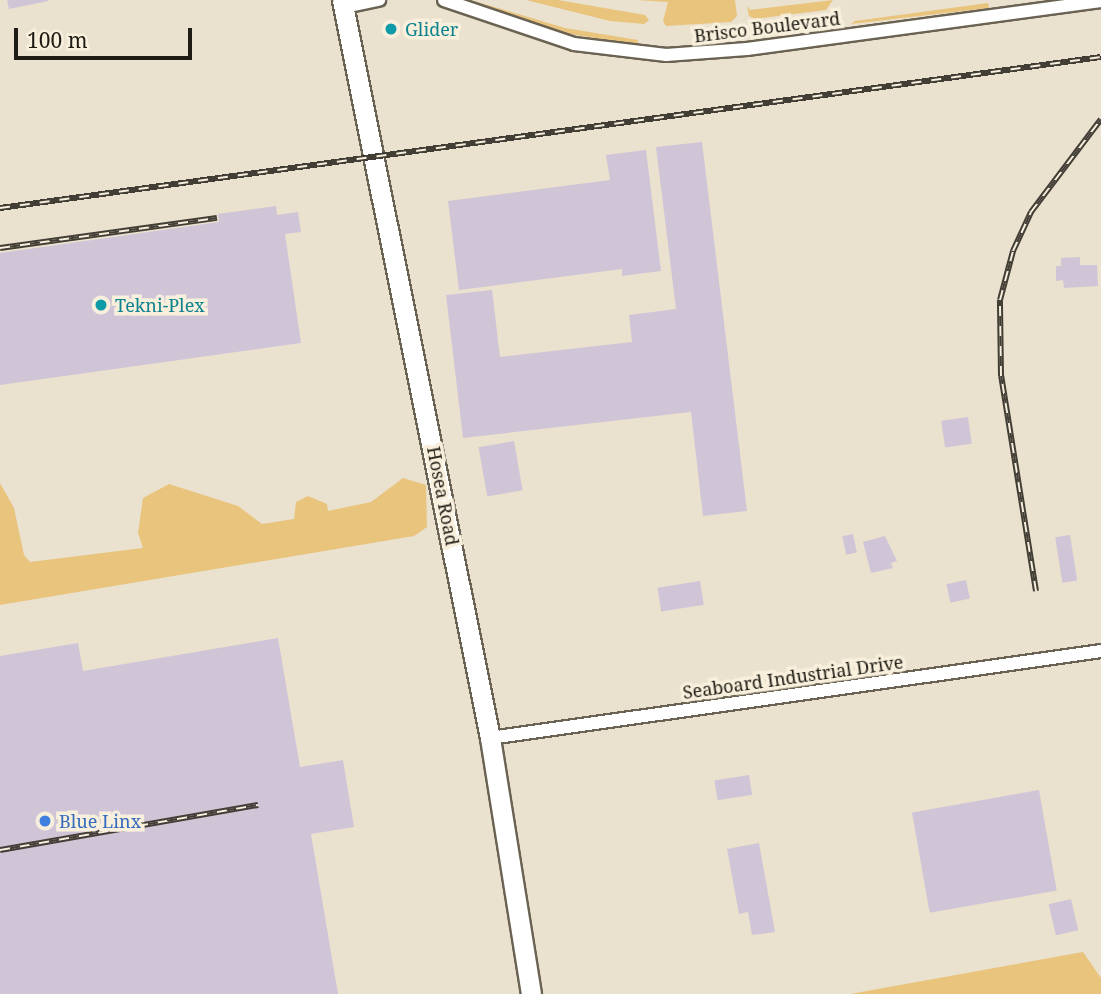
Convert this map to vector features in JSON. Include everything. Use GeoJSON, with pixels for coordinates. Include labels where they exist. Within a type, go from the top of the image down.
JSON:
{"type":"FeatureCollection","features":[{"type":"Feature","properties":{"kind":"street"},"geometry":{"type":"LineString","coordinates":[[344,4],[379,0]]}},
{"type":"Feature","properties":{"kind":"street","name":"Brisco Boulevard"},"geometry":{"type":"LineString","coordinates":[[443,0],[574,44],[666,55],[747,50],[1101,1]]}},
{"type":"Feature","properties":{"kind":"street","name":"Hosea Road"},"geometry":{"type":"LineString","coordinates":[[344,4],[490,738],[531,994]]}},
{"type":"Feature","properties":{"kind":"street","name":"Seaboard Industrial Drive"},"geometry":{"type":"LineString","coordinates":[[490,738],[1101,651]]}},
{"type":"Feature","properties":{"kind":"shaded area"},"geometry":{"type":"Polygon","coordinates":[[[471,0],[565,28],[638,40],[637,45],[558,32],[471,0]]]}},
{"type":"Feature","properties":{"kind":"shaded area"},"geometry":{"type":"Polygon","coordinates":[[[526,0],[558,0],[645,15],[649,20],[644,24],[610,21],[526,0]]]}},
{"type":"Feature","properties":{"kind":"shaded area"},"geometry":{"type":"Polygon","coordinates":[[[636,0],[735,0],[737,16],[731,22],[666,26],[663,21],[668,2],[636,0]]]}},
{"type":"Feature","properties":{"kind":"shaded area"},"geometry":{"type":"Polygon","coordinates":[[[833,0],[826,10],[755,19],[749,16],[747,6],[750,10],[833,0]]]}},
{"type":"Feature","properties":{"kind":"shaded area"},"geometry":{"type":"Polygon","coordinates":[[[988,3],[989,8],[851,24],[855,21],[988,3]]]}},
{"type":"Feature","properties":{"kind":"shaded area"},"geometry":{"type":"Polygon","coordinates":[[[403,478],[426,485],[427,527],[414,536],[0,605],[0,483],[14,508],[24,555],[30,562],[143,548],[138,533],[143,498],[169,484],[238,506],[262,524],[294,519],[296,502],[308,496],[327,504],[328,511],[371,502],[403,478]]]}},
{"type":"Feature","properties":{"kind":"shaded area"},"geometry":{"type":"Polygon","coordinates":[[[1083,952],[1101,978],[1101,994],[850,994],[1083,952]]]}},
{"type":"Feature","properties":{"kind":"building"},"geometry":{"type":"Polygon","coordinates":[[[7,0],[48,0],[48,1],[9,9],[7,0]]]}},
{"type":"Feature","properties":{"kind":"building"},"geometry":{"type":"Polygon","coordinates":[[[702,142],[747,511],[703,516],[691,412],[463,438],[446,295],[492,290],[500,357],[632,342],[629,315],[676,309],[656,147],[702,142]]]}},
{"type":"Feature","properties":{"kind":"building"},"geometry":{"type":"Polygon","coordinates":[[[646,150],[661,271],[622,276],[622,269],[459,290],[448,201],[610,180],[606,155],[646,150]]]}},
{"type":"Feature","properties":{"kind":"building","name":"Tekni-Plex"},"geometry":{"type":"Polygon","coordinates":[[[276,206],[277,215],[298,212],[301,232],[285,234],[301,343],[0,385],[0,253],[219,222],[218,214],[276,206]]]}},
{"type":"Feature","properties":{"kind":"building"},"geometry":{"type":"Polygon","coordinates":[[[1080,257],[1080,265],[1097,265],[1098,286],[1064,288],[1063,280],[1056,281],[1056,266],[1061,266],[1061,258],[1080,257]]]}},
{"type":"Feature","properties":{"kind":"building"},"geometry":{"type":"Polygon","coordinates":[[[968,417],[972,444],[945,447],[941,421],[968,417]]]}},
{"type":"Feature","properties":{"kind":"building"},"geometry":{"type":"Polygon","coordinates":[[[514,441],[523,490],[487,496],[479,447],[514,441]]]}},
{"type":"Feature","properties":{"kind":"building"},"geometry":{"type":"Polygon","coordinates":[[[853,534],[857,553],[846,555],[842,536],[853,534]]]}},
{"type":"Feature","properties":{"kind":"building"},"geometry":{"type":"Polygon","coordinates":[[[1070,535],[1077,580],[1062,583],[1055,537],[1070,535]]]}},
{"type":"Feature","properties":{"kind":"building"},"geometry":{"type":"Polygon","coordinates":[[[885,536],[897,561],[891,563],[893,568],[871,573],[863,542],[885,536]]]}},
{"type":"Feature","properties":{"kind":"building"},"geometry":{"type":"Polygon","coordinates":[[[966,580],[970,599],[950,603],[946,584],[966,580]]]}},
{"type":"Feature","properties":{"kind":"building"},"geometry":{"type":"Polygon","coordinates":[[[700,581],[704,605],[661,611],[658,588],[700,581]]]}},
{"type":"Feature","properties":{"kind":"building"},"geometry":{"type":"Polygon","coordinates":[[[278,638],[300,767],[343,760],[354,827],[311,834],[338,994],[0,994],[0,656],[78,643],[83,671],[278,638]]]}},
{"type":"Feature","properties":{"kind":"building"},"geometry":{"type":"Polygon","coordinates":[[[749,775],[752,795],[718,800],[714,780],[749,775]]]}},
{"type":"Feature","properties":{"kind":"building"},"geometry":{"type":"Polygon","coordinates":[[[1039,790],[1057,890],[930,913],[912,812],[1039,790]]]}},
{"type":"Feature","properties":{"kind":"building"},"geometry":{"type":"Polygon","coordinates":[[[759,843],[775,932],[752,935],[748,912],[739,914],[727,849],[759,843]]]}},
{"type":"Feature","properties":{"kind":"building"},"geometry":{"type":"Polygon","coordinates":[[[1071,899],[1078,930],[1056,935],[1049,904],[1071,899]]]}},
{"type":"Feature","properties":{"kind":"railway"},"geometry":{"type":"LineString","coordinates":[[0,208],[1101,57]]}},
{"type":"Feature","properties":{"kind":"railway"},"geometry":{"type":"LineString","coordinates":[[1036,591],[1001,376],[1000,300],[1013,251],[1031,212],[1101,119]]}},
{"type":"Feature","properties":{"kind":"railway"},"geometry":{"type":"LineString","coordinates":[[0,248],[217,218]]}},
{"type":"Feature","properties":{"kind":"railway"},"geometry":{"type":"LineString","coordinates":[[0,850],[258,805]]}},
{"type":"Feature","properties":{"kind":"place","name":"Glider"},"geometry":{"type":"Point","coordinates":[391,29]}},
{"type":"Feature","properties":{"kind":"place","name":"Tekni-Plex"},"geometry":{"type":"Point","coordinates":[101,305]}},
{"type":"Feature","properties":{"kind":"place","name":"Blue Linx"},"geometry":{"type":"Point","coordinates":[45,821]}}]}
